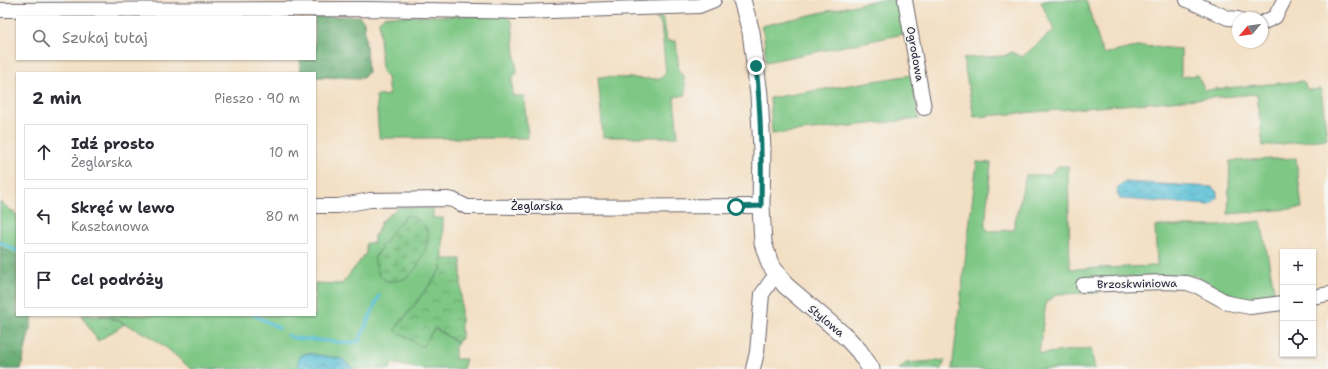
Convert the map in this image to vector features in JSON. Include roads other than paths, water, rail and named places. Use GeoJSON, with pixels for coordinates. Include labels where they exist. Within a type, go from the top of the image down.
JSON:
{"type":"FeatureCollection","features":[{"type":"Feature","properties":{"kind":"street"},"geometry":{"type":"LineString","coordinates":[[0,10],[368,9],[522,12],[699,6],[714,0]]}},
{"type":"Feature","properties":{"kind":"street","name":"Stylowa"},"geometry":{"type":"LineString","coordinates":[[742,0],[751,32],[759,95],[762,149],[761,206],[763,243],[770,264],[785,285],[847,338],[859,351],[871,369]]}},
{"type":"Feature","properties":{"kind":"street","name":"Ogrodowa"},"geometry":{"type":"LineString","coordinates":[[905,0],[924,108]]}},
{"type":"Feature","properties":{"kind":"street"},"geometry":{"type":"LineString","coordinates":[[1187,0],[1232,19]]}},
{"type":"Feature","properties":{"kind":"street"},"geometry":{"type":"LineString","coordinates":[[1268,20],[1275,17],[1284,0]]}},
{"type":"Feature","properties":{"kind":"street","name":"Żeglarska"},"geometry":{"type":"LineString","coordinates":[[316,206],[338,206],[370,200],[447,199],[467,206],[761,206]]}},
{"type":"Feature","properties":{"kind":"street"},"geometry":{"type":"LineString","coordinates":[[753,369],[757,352],[762,294],[771,281],[778,276]]}},
{"type":"Feature","properties":{"kind":"street","name":"Brzoskwiniowa"},"geometry":{"type":"LineString","coordinates":[[1083,285],[1164,282],[1187,283],[1199,287],[1228,304],[1250,307],[1280,303]]}},
{"type":"Feature","properties":{"kind":"street"},"geometry":{"type":"LineString","coordinates":[[1316,296],[1328,294]]}},
{"type":"Feature","properties":{"kind":"water"},"geometry":{"type":"Polygon","coordinates":[[[1124,182],[1212,187],[1217,192],[1217,198],[1210,205],[1120,199],[1117,193],[1118,187],[1124,182]]]}},
{"type":"Feature","properties":{"kind":"water"},"geometry":{"type":"Polygon","coordinates":[[[307,353],[342,359],[352,367],[352,369],[300,369],[298,361],[300,356],[307,353]]]}},
{"type":"Feature","properties":{"kind":"waterway"},"geometry":{"type":"LineString","coordinates":[[0,242],[16,250]]}},
{"type":"Feature","properties":{"kind":"waterway"},"geometry":{"type":"LineString","coordinates":[[288,335],[293,338],[348,343],[359,341],[379,296]]}},
{"type":"Feature","properties":{"kind":"waterway"},"geometry":{"type":"LineString","coordinates":[[256,316],[279,328]]}}]}
